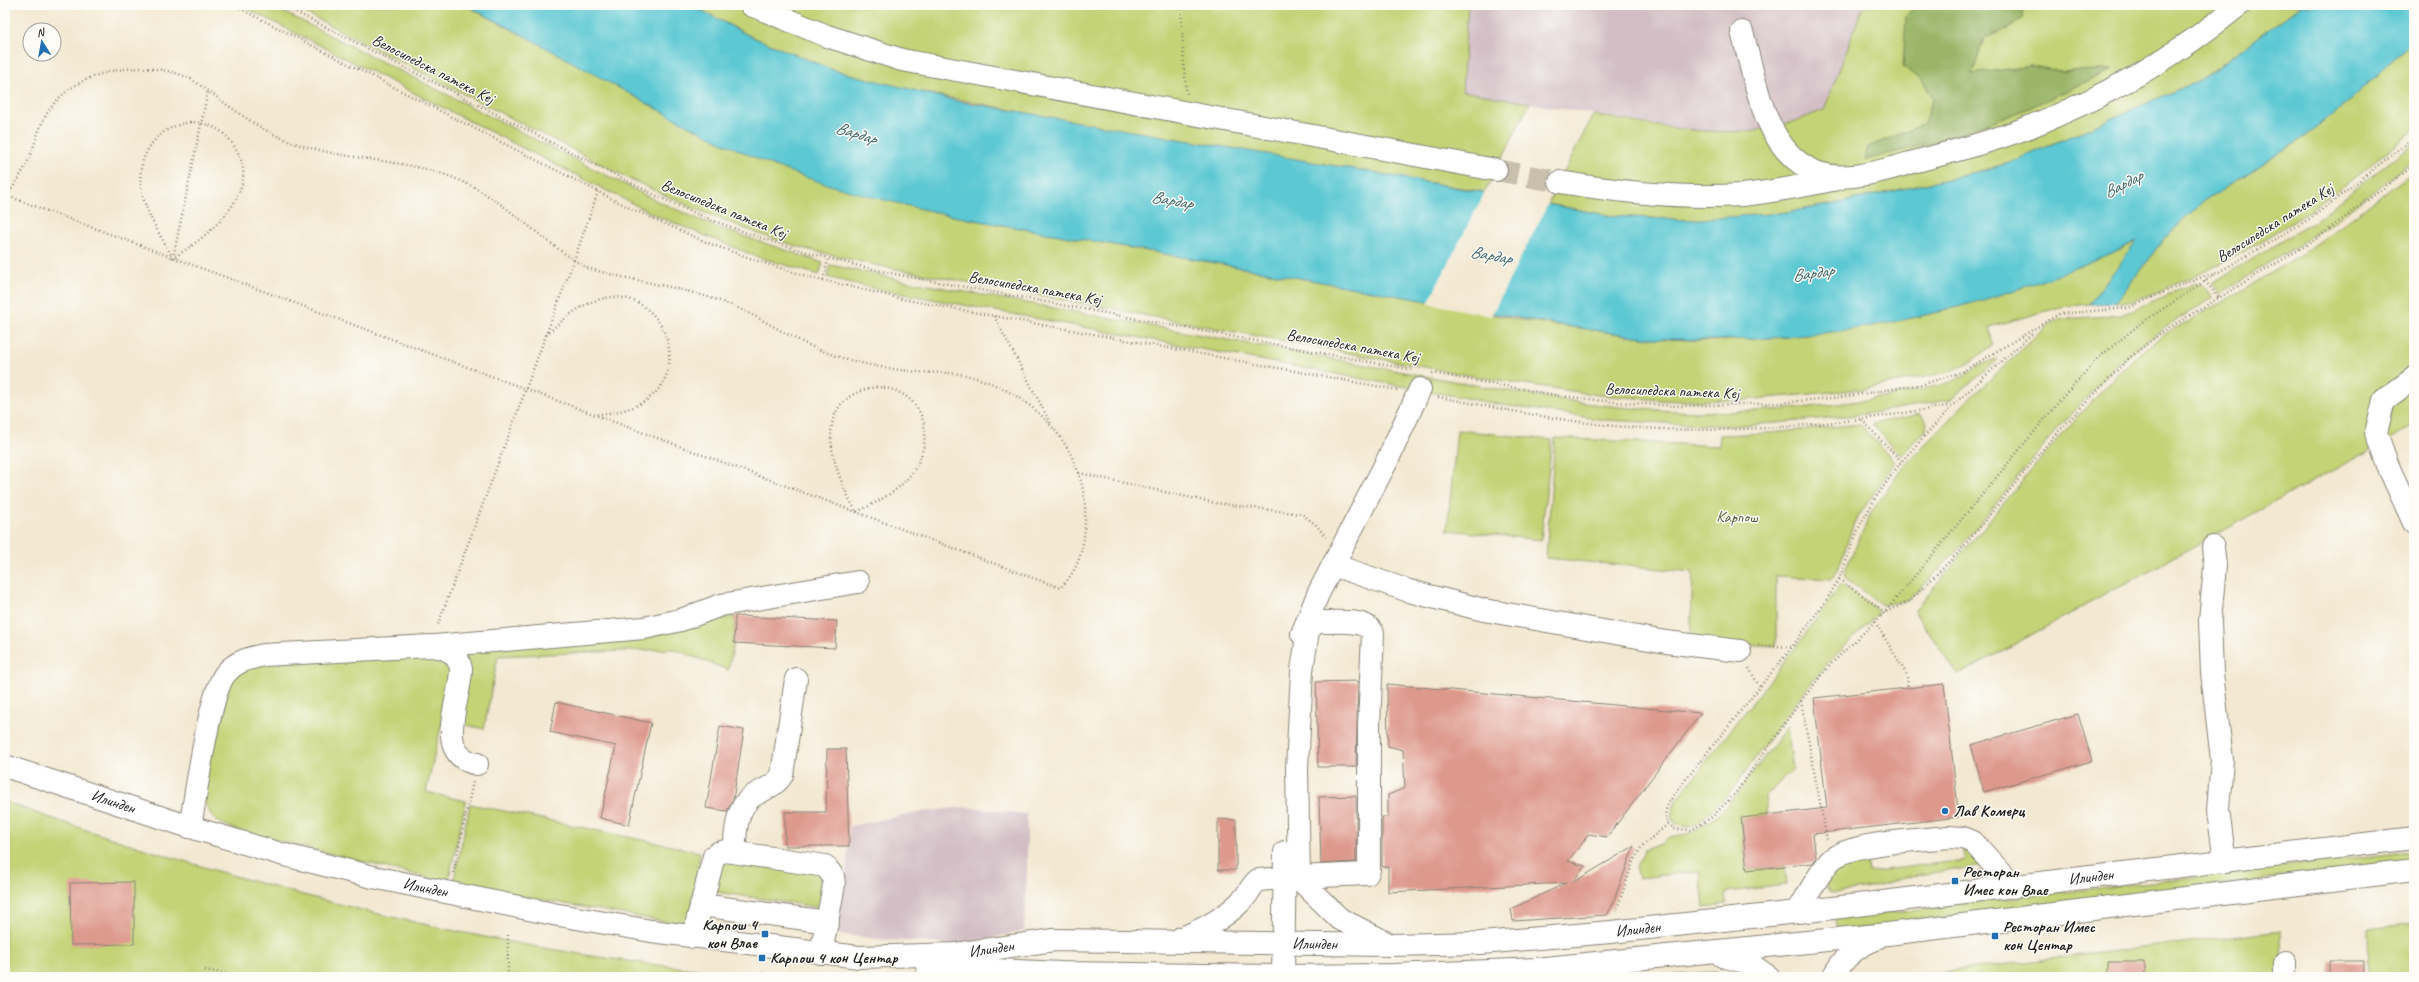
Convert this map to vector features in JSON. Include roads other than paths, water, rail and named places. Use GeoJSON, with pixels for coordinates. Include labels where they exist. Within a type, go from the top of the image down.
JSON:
{"type":"FeatureCollection","features":[{"type":"Feature","properties":{"kind":"street"},"geometry":{"type":"LineString","coordinates":[[751,5],[827,36],[902,60],[1496,170]]}},
{"type":"Feature","properties":{"kind":"street"},"geometry":{"type":"LineString","coordinates":[[1560,182],[1602,188],[1710,196],[1767,192],[1857,176],[1975,145],[2028,128],[2059,115],[2127,80],[2177,50],[2239,5]]}},
{"type":"Feature","properties":{"kind":"street"},"geometry":{"type":"LineString","coordinates":[[1742,32],[1772,130],[1788,154],[1806,168],[1816,172],[1857,176]]}},
{"type":"Feature","properties":{"kind":"street"},"geometry":{"type":"LineString","coordinates":[[2414,378],[2384,400],[2376,433],[2388,466],[2414,523]]}},
{"type":"Feature","properties":{"kind":"street"},"geometry":{"type":"LineString","coordinates":[[1390,945],[1340,919],[1311,892],[1292,877],[1285,714],[1288,681],[1296,650],[1308,618],[1333,565],[1387,461],[1421,382]]}},
{"type":"Feature","properties":{"kind":"street"},"geometry":{"type":"LineString","coordinates":[[2213,547],[2215,566],[2210,620],[2212,658],[2222,760],[2218,810],[2225,862]]}},
{"type":"Feature","properties":{"kind":"street"},"geometry":{"type":"LineString","coordinates":[[1333,565],[1432,598],[1484,610],[1666,642],[1740,650]]}},
{"type":"Feature","properties":{"kind":"street"},"geometry":{"type":"LineString","coordinates":[[190,827],[215,694],[220,680],[236,664],[264,655],[430,646],[644,628],[681,620],[721,605],[858,582]]}},
{"type":"Feature","properties":{"kind":"street"},"geometry":{"type":"LineString","coordinates":[[1170,941],[1204,929],[1220,918],[1245,897],[1258,880],[1292,877],[1367,874],[1369,870],[1369,725],[1373,633],[1370,627],[1363,624],[1316,622],[1308,630],[1302,670],[1292,877],[1284,943],[1283,977]]}},
{"type":"Feature","properties":{"kind":"street"},"geometry":{"type":"LineString","coordinates":[[430,646],[450,651],[459,661],[461,678],[451,740],[460,757],[476,764]]}},
{"type":"Feature","properties":{"kind":"street"},"geometry":{"type":"LineString","coordinates":[[734,852],[737,822],[743,805],[754,794],[779,781],[782,775],[796,679]]}},
{"type":"Feature","properties":{"kind":"street","name":"Илинден"},"geometry":{"type":"LineString","coordinates":[[5,766],[190,827],[296,858],[449,894],[553,914],[693,937],[859,957],[955,954],[1054,940],[1390,945],[1481,943],[1610,932],[2014,887],[2414,838]]}},
{"type":"Feature","properties":{"kind":"street"},"geometry":{"type":"LineString","coordinates":[[1798,911],[1831,860],[1845,851],[1854,848],[1957,837],[1973,842],[2014,887]]}},
{"type":"Feature","properties":{"kind":"street"},"geometry":{"type":"LineString","coordinates":[[693,937],[714,856],[722,851],[734,852],[825,866],[833,876],[834,885],[821,953]]}},
{"type":"Feature","properties":{"kind":"street","name":"Илинден"},"geometry":{"type":"LineString","coordinates":[[859,957],[874,962],[942,968],[1158,976],[1391,976],[1535,969],[1709,954],[1888,934],[2414,870]]}},
{"type":"Feature","properties":{"kind":"street"},"geometry":{"type":"LineString","coordinates":[[701,906],[828,922]]}},
{"type":"Feature","properties":{"kind":"street"},"geometry":{"type":"LineString","coordinates":[[1833,977],[1842,963],[1857,948],[1888,934]]}},
{"type":"Feature","properties":{"kind":"street"},"geometry":{"type":"LineString","coordinates":[[1709,954],[1737,959],[1769,977]]}},
{"type":"Feature","properties":{"kind":"water","name":"Вардар"},"geometry":{"type":"Polygon","coordinates":[[[465,5],[691,5],[750,36],[833,70],[957,101],[1360,170],[1612,216],[1687,220],[1781,213],[1835,204],[1966,175],[2009,163],[2200,80],[2302,5],[2414,5],[2414,39],[2354,97],[2306,136],[2200,204],[2163,240],[2115,303],[2089,304],[2137,241],[2080,266],[2022,288],[1962,306],[1901,320],[1840,331],[1778,337],[1715,340],[1653,338],[1536,321],[953,216],[854,192],[781,169],[720,141],[465,5]]]}},
{"type":"Feature","properties":{"kind":"tunnel"},"geometry":{"type":"LineString","coordinates":[[1496,170],[1560,182]]}},
{"type":"Feature","properties":{"kind":"place","name":"Лав Комерц"},"geometry":{"type":"Point","coordinates":[1945,811]}},
{"type":"Feature","properties":{"kind":"place","name":"Ресторан Имес кон Влае"},"geometry":{"type":"Point","coordinates":[1955,881]}},
{"type":"Feature","properties":{"kind":"place","name":"Карпош 4 кон Влае"},"geometry":{"type":"Point","coordinates":[765,934]}},
{"type":"Feature","properties":{"kind":"place","name":"Ресторан Имес кон Центар"},"geometry":{"type":"Point","coordinates":[1995,936]}},
{"type":"Feature","properties":{"kind":"place","name":"Карпош 4 кон Центар"},"geometry":{"type":"Point","coordinates":[762,958]}},
{"type":"Feature","properties":{"kind":"park label","name":"Карпош"},"geometry":{"type":"Point","coordinates":[1737,517]}}]}
